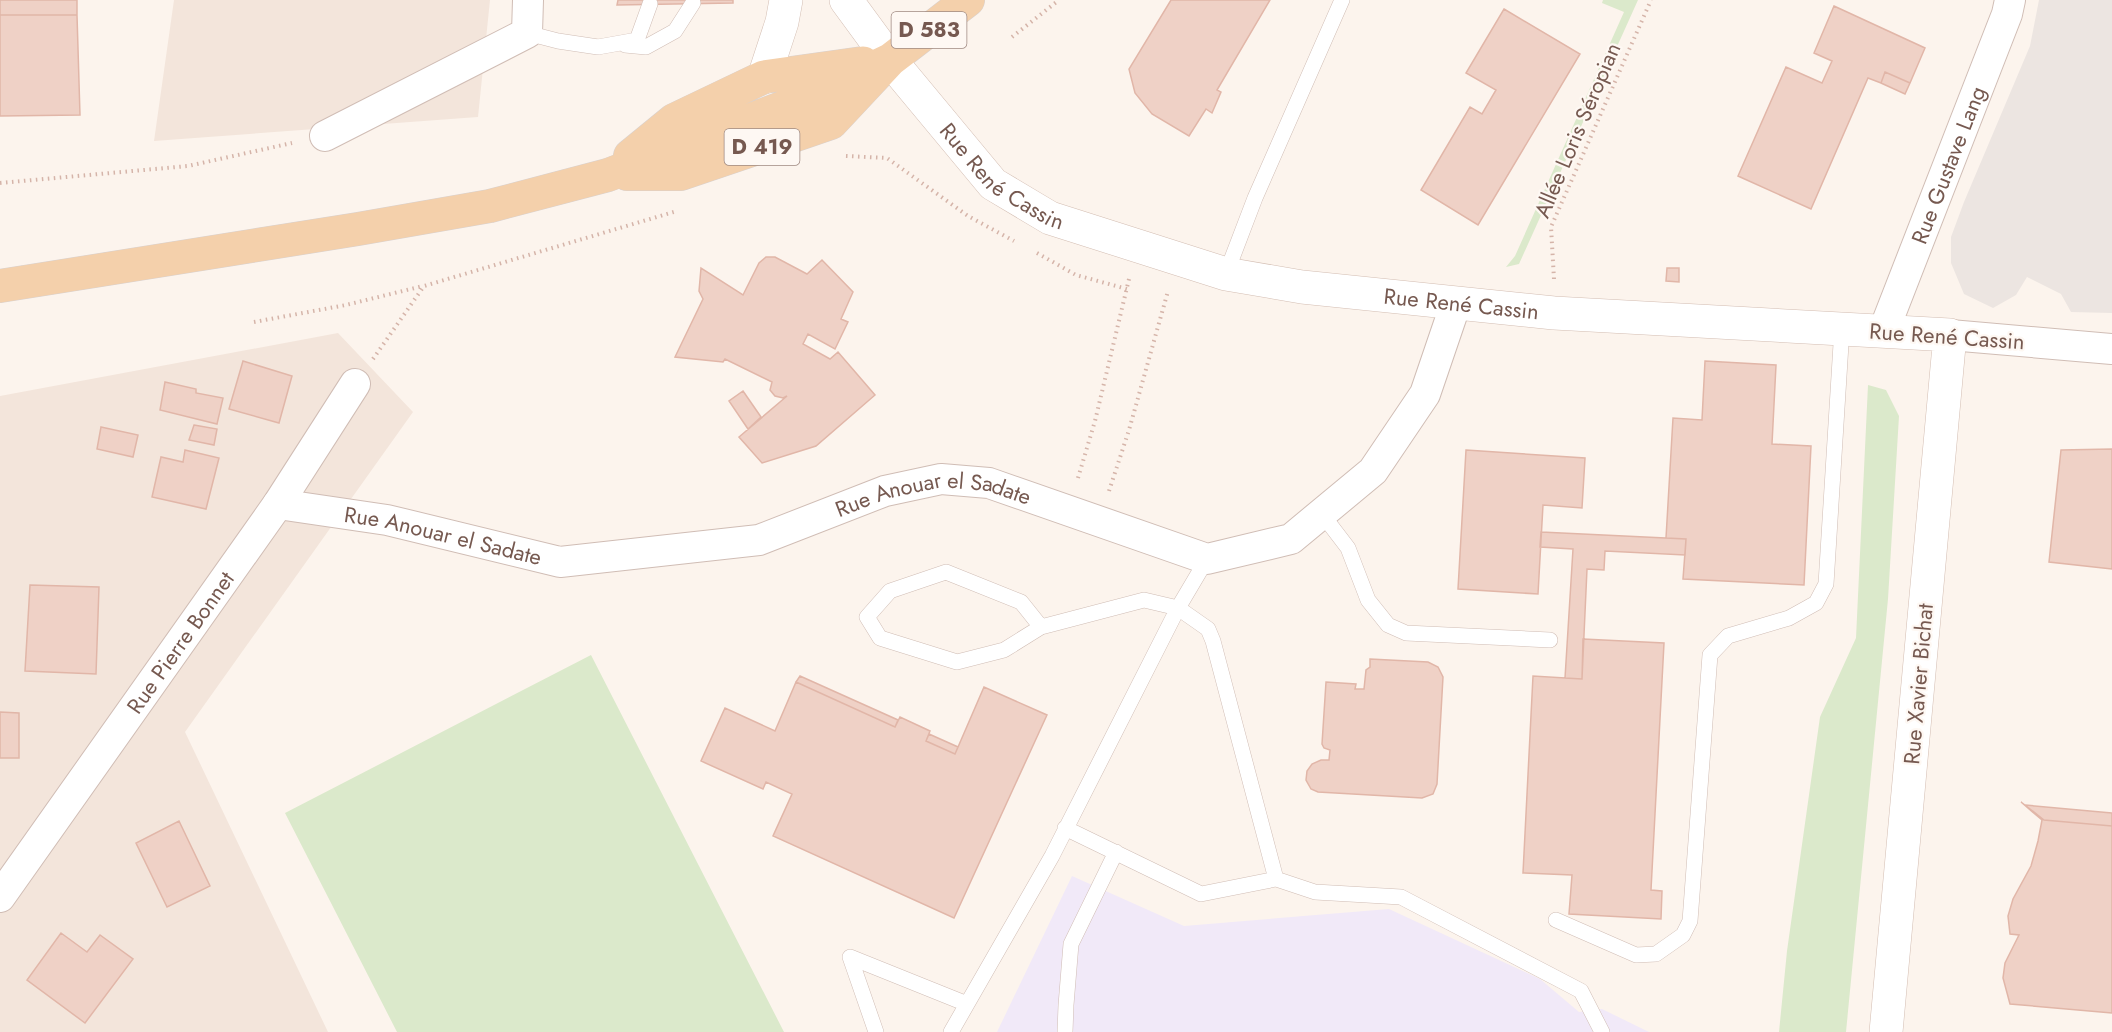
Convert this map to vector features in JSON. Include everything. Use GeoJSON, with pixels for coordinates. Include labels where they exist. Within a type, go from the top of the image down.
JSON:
{"type":"FeatureCollection","features":[{"type":"Feature","properties":{"kind":"main road"},"geometry":{"type":"LineString","coordinates":[[764,77],[782,22],[786,0]]}},
{"type":"Feature","properties":{"kind":"main road","name":"Rue René Cassin"},"geometry":{"type":"LineString","coordinates":[[846,0],[890,60],[993,184],[1050,218],[1226,274],[1302,287],[1554,313],[1950,335]]}},
{"type":"Feature","properties":{"kind":"main road","name":"D 583"},"geometry":{"type":"LineString","coordinates":[[890,60],[968,0]]}},
{"type":"Feature","properties":{"kind":"main road","name":"D 419"},"geometry":{"type":"LineString","coordinates":[[608,175],[674,120],[764,77],[890,60]]}},
{"type":"Feature","properties":{"kind":"main road","name":"D 419"},"geometry":{"type":"LineString","coordinates":[[608,175],[681,174],[831,123],[890,60]]}},
{"type":"Feature","properties":{"kind":"main road"},"geometry":{"type":"LineString","coordinates":[[0,286],[490,206],[608,175]]}},
{"type":"Feature","properties":{"kind":"main road","name":"Rue Xavier Bichat"},"geometry":{"type":"LineString","coordinates":[[1886,1032],[1950,335]]}},
{"type":"Feature","properties":{"kind":"street"},"geometry":{"type":"LineString","coordinates":[[325,136],[527,33],[528,0]]}},
{"type":"Feature","properties":{"kind":"street","name":"Rue Gustave Lang"},"geometry":{"type":"LineString","coordinates":[[1884,330],[2003,25],[2010,0]]}},
{"type":"Feature","properties":{"kind":"street"},"geometry":{"type":"LineString","coordinates":[[1208,559],[1291,539],[1373,471],[1425,394],[1456,303]]}},
{"type":"Feature","properties":{"kind":"street","name":"Rue René Cassin"},"geometry":{"type":"LineString","coordinates":[[1950,335],[2112,349]]}},
{"type":"Feature","properties":{"kind":"street","name":"Rue Pierre Bonnet"},"geometry":{"type":"LineString","coordinates":[[0,897],[278,504],[356,384]]}},
{"type":"Feature","properties":{"kind":"street","name":"Rue Anouar el Sadate"},"geometry":{"type":"LineString","coordinates":[[278,504],[387,520],[560,562],[759,540],[885,491],[941,478],[989,483],[1208,559]]}},
{"type":"Feature","properties":{"kind":"lane"},"geometry":{"type":"LineString","coordinates":[[1226,274],[1255,198],[1342,0]]}},
{"type":"Feature","properties":{"kind":"lane"},"geometry":{"type":"LineString","coordinates":[[616,44],[646,47],[675,31],[693,3]]}},
{"type":"Feature","properties":{"kind":"lane"},"geometry":{"type":"LineString","coordinates":[[527,33],[598,47],[637,40],[650,4]]}},
{"type":"Feature","properties":{"kind":"lane"},"geometry":{"type":"LineString","coordinates":[[1556,920],[1636,955],[1656,954],[1683,935],[1690,921],[1710,656],[1728,636],[1789,618],[1816,603],[1826,584],[1842,328]]}},
{"type":"Feature","properties":{"kind":"lane"},"geometry":{"type":"LineString","coordinates":[[1322,514],[1348,548],[1368,600],[1388,625],[1406,633],[1550,640]]}},
{"type":"Feature","properties":{"kind":"lane"},"geometry":{"type":"LineString","coordinates":[[951,1032],[1052,856],[1178,609],[1208,559]]}},
{"type":"Feature","properties":{"kind":"lane"},"geometry":{"type":"LineString","coordinates":[[1041,627],[1022,602],[946,572],[890,591],[867,617],[880,638],[957,662],[1004,650],[1041,627],[1144,600],[1178,609],[1208,629],[1276,879]]}},
{"type":"Feature","properties":{"kind":"lane"},"geometry":{"type":"LineString","coordinates":[[1065,828],[1201,894],[1276,879],[1315,892],[1401,897],[1581,991],[1602,1032]]}},
{"type":"Feature","properties":{"kind":"lane"},"geometry":{"type":"LineString","coordinates":[[1065,1032],[1071,944],[1116,852]]}},
{"type":"Feature","properties":{"kind":"lane"},"geometry":{"type":"LineString","coordinates":[[876,1032],[850,957],[967,1005]]}},
{"type":"Feature","properties":{"kind":"path"},"geometry":{"type":"LineString","coordinates":[[1012,37],[1059,0]]}},
{"type":"Feature","properties":{"kind":"path","name":"Allée Loris Séropian"},"geometry":{"type":"LineString","coordinates":[[1554,313],[1551,227],[1651,0]]}},
{"type":"Feature","properties":{"kind":"path"},"geometry":{"type":"LineString","coordinates":[[0,183],[188,166],[325,136]]}},
{"type":"Feature","properties":{"kind":"path"},"geometry":{"type":"LineString","coordinates":[[840,158],[850,156],[887,158],[968,216],[1017,243]]}},
{"type":"Feature","properties":{"kind":"path"},"geometry":{"type":"LineString","coordinates":[[254,322],[346,305],[424,286],[678,211]]}},
{"type":"Feature","properties":{"kind":"path"},"geometry":{"type":"LineString","coordinates":[[1069,511],[1095,421],[1137,246]]}},
{"type":"Feature","properties":{"kind":"path"},"geometry":{"type":"LineString","coordinates":[[1027,248],[1077,275],[1127,289]]}},
{"type":"Feature","properties":{"kind":"path"},"geometry":{"type":"LineString","coordinates":[[1099,522],[1129,430],[1177,259]]}},
{"type":"Feature","properties":{"kind":"path"},"geometry":{"type":"LineString","coordinates":[[356,384],[424,286]]}},
{"type":"Feature","properties":{"kind":"shaded area"},"geometry":{"type":"Polygon","coordinates":[[[174,0],[490,0],[478,117],[154,141],[174,0]]]}},
{"type":"Feature","properties":{"kind":"shaded area"},"geometry":{"type":"Polygon","coordinates":[[[2039,0],[2112,0],[2112,313],[2071,312],[2061,294],[2027,277],[2016,295],[1993,308],[1964,294],[1951,263],[1951,237],[2030,46],[2039,0]]]}},
{"type":"Feature","properties":{"kind":"shaded area"},"geometry":{"type":"Polygon","coordinates":[[[338,333],[413,412],[185,732],[328,1032],[0,1032],[0,396],[338,333]]]}},
{"type":"Feature","properties":{"kind":"shaded area"},"geometry":{"type":"Polygon","coordinates":[[[1072,876],[1184,926],[1389,909],[1540,979],[1579,1012],[1602,1009],[1649,1032],[997,1032],[1072,876]]]}},
{"type":"Feature","properties":{"kind":"green space"},"geometry":{"type":"Polygon","coordinates":[[[1603,0],[1638,0],[1519,264],[1506,267],[1515,256],[1624,12],[1602,3],[1603,0]]]}},
{"type":"Feature","properties":{"kind":"green space"},"geometry":{"type":"Polygon","coordinates":[[[1868,385],[1886,390],[1899,416],[1888,599],[1846,1032],[1779,1032],[1787,951],[1820,717],[1856,638],[1868,385]]]}},
{"type":"Feature","properties":{"kind":"green space"},"geometry":{"type":"Polygon","coordinates":[[[591,655],[784,1032],[397,1032],[285,813],[591,655]]]}},
{"type":"Feature","properties":{"kind":"building"},"geometry":{"type":"Polygon","coordinates":[[[0,0],[77,0],[77,15],[0,15],[0,0]]]}},
{"type":"Feature","properties":{"kind":"building"},"geometry":{"type":"Polygon","coordinates":[[[618,0],[733,0],[733,3],[617,5],[618,0]]]}},
{"type":"Feature","properties":{"kind":"building"},"geometry":{"type":"Polygon","coordinates":[[[1171,0],[1270,0],[1217,90],[1221,92],[1212,113],[1206,109],[1189,136],[1152,114],[1135,93],[1129,69],[1171,0]]]}},
{"type":"Feature","properties":{"kind":"building"},"geometry":{"type":"Polygon","coordinates":[[[1834,6],[1925,48],[1910,83],[1885,72],[1881,83],[1868,78],[1811,209],[1738,176],[1786,67],[1822,83],[1832,61],[1814,53],[1834,6]]]}},
{"type":"Feature","properties":{"kind":"building"},"geometry":{"type":"Polygon","coordinates":[[[1504,9],[1580,54],[1478,225],[1421,190],[1470,107],[1482,114],[1496,90],[1466,73],[1504,9]]]}},
{"type":"Feature","properties":{"kind":"building"},"geometry":{"type":"Polygon","coordinates":[[[0,15],[77,15],[80,115],[0,116],[0,15]]]}},
{"type":"Feature","properties":{"kind":"building"},"geometry":{"type":"Polygon","coordinates":[[[1885,72],[1910,83],[1905,94],[1881,83],[1885,72]]]}},
{"type":"Feature","properties":{"kind":"building"},"geometry":{"type":"Polygon","coordinates":[[[766,257],[775,257],[807,274],[822,260],[853,292],[841,319],[848,322],[835,349],[808,334],[803,344],[830,359],[838,352],[875,395],[816,446],[762,463],[739,437],[787,396],[783,398],[775,396],[770,390],[772,382],[725,359],[723,362],[675,357],[703,299],[699,291],[701,268],[743,295],[759,263],[766,257]]]}},
{"type":"Feature","properties":{"kind":"building"},"geometry":{"type":"Polygon","coordinates":[[[1667,268],[1679,268],[1679,282],[1666,281],[1667,268]]]}},
{"type":"Feature","properties":{"kind":"building"},"geometry":{"type":"Polygon","coordinates":[[[243,361],[292,376],[279,423],[229,409],[243,361]]]}},
{"type":"Feature","properties":{"kind":"building"},"geometry":{"type":"Polygon","coordinates":[[[1705,361],[1776,365],[1772,444],[1811,446],[1804,585],[1683,579],[1686,539],[1666,538],[1673,418],[1702,420],[1705,361]]]}},
{"type":"Feature","properties":{"kind":"building"},"geometry":{"type":"Polygon","coordinates":[[[165,382],[196,389],[196,393],[223,398],[217,424],[160,410],[165,382]]]}},
{"type":"Feature","properties":{"kind":"building"},"geometry":{"type":"Polygon","coordinates":[[[743,391],[761,417],[748,429],[729,401],[743,391]]]}},
{"type":"Feature","properties":{"kind":"building"},"geometry":{"type":"Polygon","coordinates":[[[194,425],[217,429],[214,445],[189,440],[194,425]]]}},
{"type":"Feature","properties":{"kind":"building"},"geometry":{"type":"Polygon","coordinates":[[[101,427],[138,435],[133,457],[97,449],[101,427]]]}},
{"type":"Feature","properties":{"kind":"building"},"geometry":{"type":"Polygon","coordinates":[[[2112,449],[2112,569],[2049,562],[2061,450],[2112,449]]]}},
{"type":"Feature","properties":{"kind":"building"},"geometry":{"type":"Polygon","coordinates":[[[185,450],[219,458],[206,509],[152,497],[161,457],[183,462],[185,450]]]}},
{"type":"Feature","properties":{"kind":"building"},"geometry":{"type":"Polygon","coordinates":[[[1466,450],[1585,458],[1582,508],[1543,505],[1538,594],[1458,589],[1466,450]]]}},
{"type":"Feature","properties":{"kind":"building"},"geometry":{"type":"Polygon","coordinates":[[[1541,532],[1686,539],[1685,555],[1605,551],[1604,570],[1587,569],[1582,679],[1565,678],[1573,549],[1540,547],[1541,532]]]}},
{"type":"Feature","properties":{"kind":"building"},"geometry":{"type":"Polygon","coordinates":[[[30,585],[99,587],[96,674],[25,671],[30,585]]]}},
{"type":"Feature","properties":{"kind":"building"},"geometry":{"type":"Polygon","coordinates":[[[1583,639],[1664,643],[1651,890],[1662,891],[1661,919],[1569,914],[1572,875],[1523,873],[1533,676],[1582,679],[1583,639]]]}},
{"type":"Feature","properties":{"kind":"building"},"geometry":{"type":"Polygon","coordinates":[[[1370,659],[1428,662],[1438,667],[1443,677],[1437,784],[1433,794],[1422,798],[1318,792],[1311,789],[1306,780],[1307,771],[1312,764],[1321,760],[1329,760],[1330,750],[1324,748],[1322,744],[1326,682],[1356,684],[1355,689],[1364,689],[1370,659]]]}},
{"type":"Feature","properties":{"kind":"building"},"geometry":{"type":"Polygon","coordinates":[[[800,676],[898,720],[895,727],[796,682],[800,676]]]}},
{"type":"Feature","properties":{"kind":"building"},"geometry":{"type":"Polygon","coordinates":[[[796,682],[895,727],[900,717],[930,731],[926,741],[955,754],[984,687],[1047,715],[954,918],[773,836],[792,794],[766,782],[763,789],[701,761],[725,708],[775,731],[796,682]]]}},
{"type":"Feature","properties":{"kind":"building"},"geometry":{"type":"Polygon","coordinates":[[[0,712],[19,713],[19,758],[0,758],[0,712]]]}},
{"type":"Feature","properties":{"kind":"building"},"geometry":{"type":"Polygon","coordinates":[[[929,734],[958,747],[955,754],[926,741],[929,734]]]}},
{"type":"Feature","properties":{"kind":"building"},"geometry":{"type":"Polygon","coordinates":[[[2021,802],[2044,820],[2112,826],[2112,1013],[2010,1004],[2003,978],[2005,963],[2019,935],[2010,934],[2008,916],[2013,899],[2031,866],[2042,820],[2021,802]]]}},
{"type":"Feature","properties":{"kind":"building"},"geometry":{"type":"Polygon","coordinates":[[[2025,805],[2112,813],[2112,826],[2044,820],[2025,805]]]}},
{"type":"Feature","properties":{"kind":"building"},"geometry":{"type":"Polygon","coordinates":[[[179,821],[210,886],[167,907],[136,843],[179,821]]]}},
{"type":"Feature","properties":{"kind":"building"},"geometry":{"type":"Polygon","coordinates":[[[61,933],[87,952],[100,935],[133,959],[85,1023],[27,980],[61,933]]]}}]}
